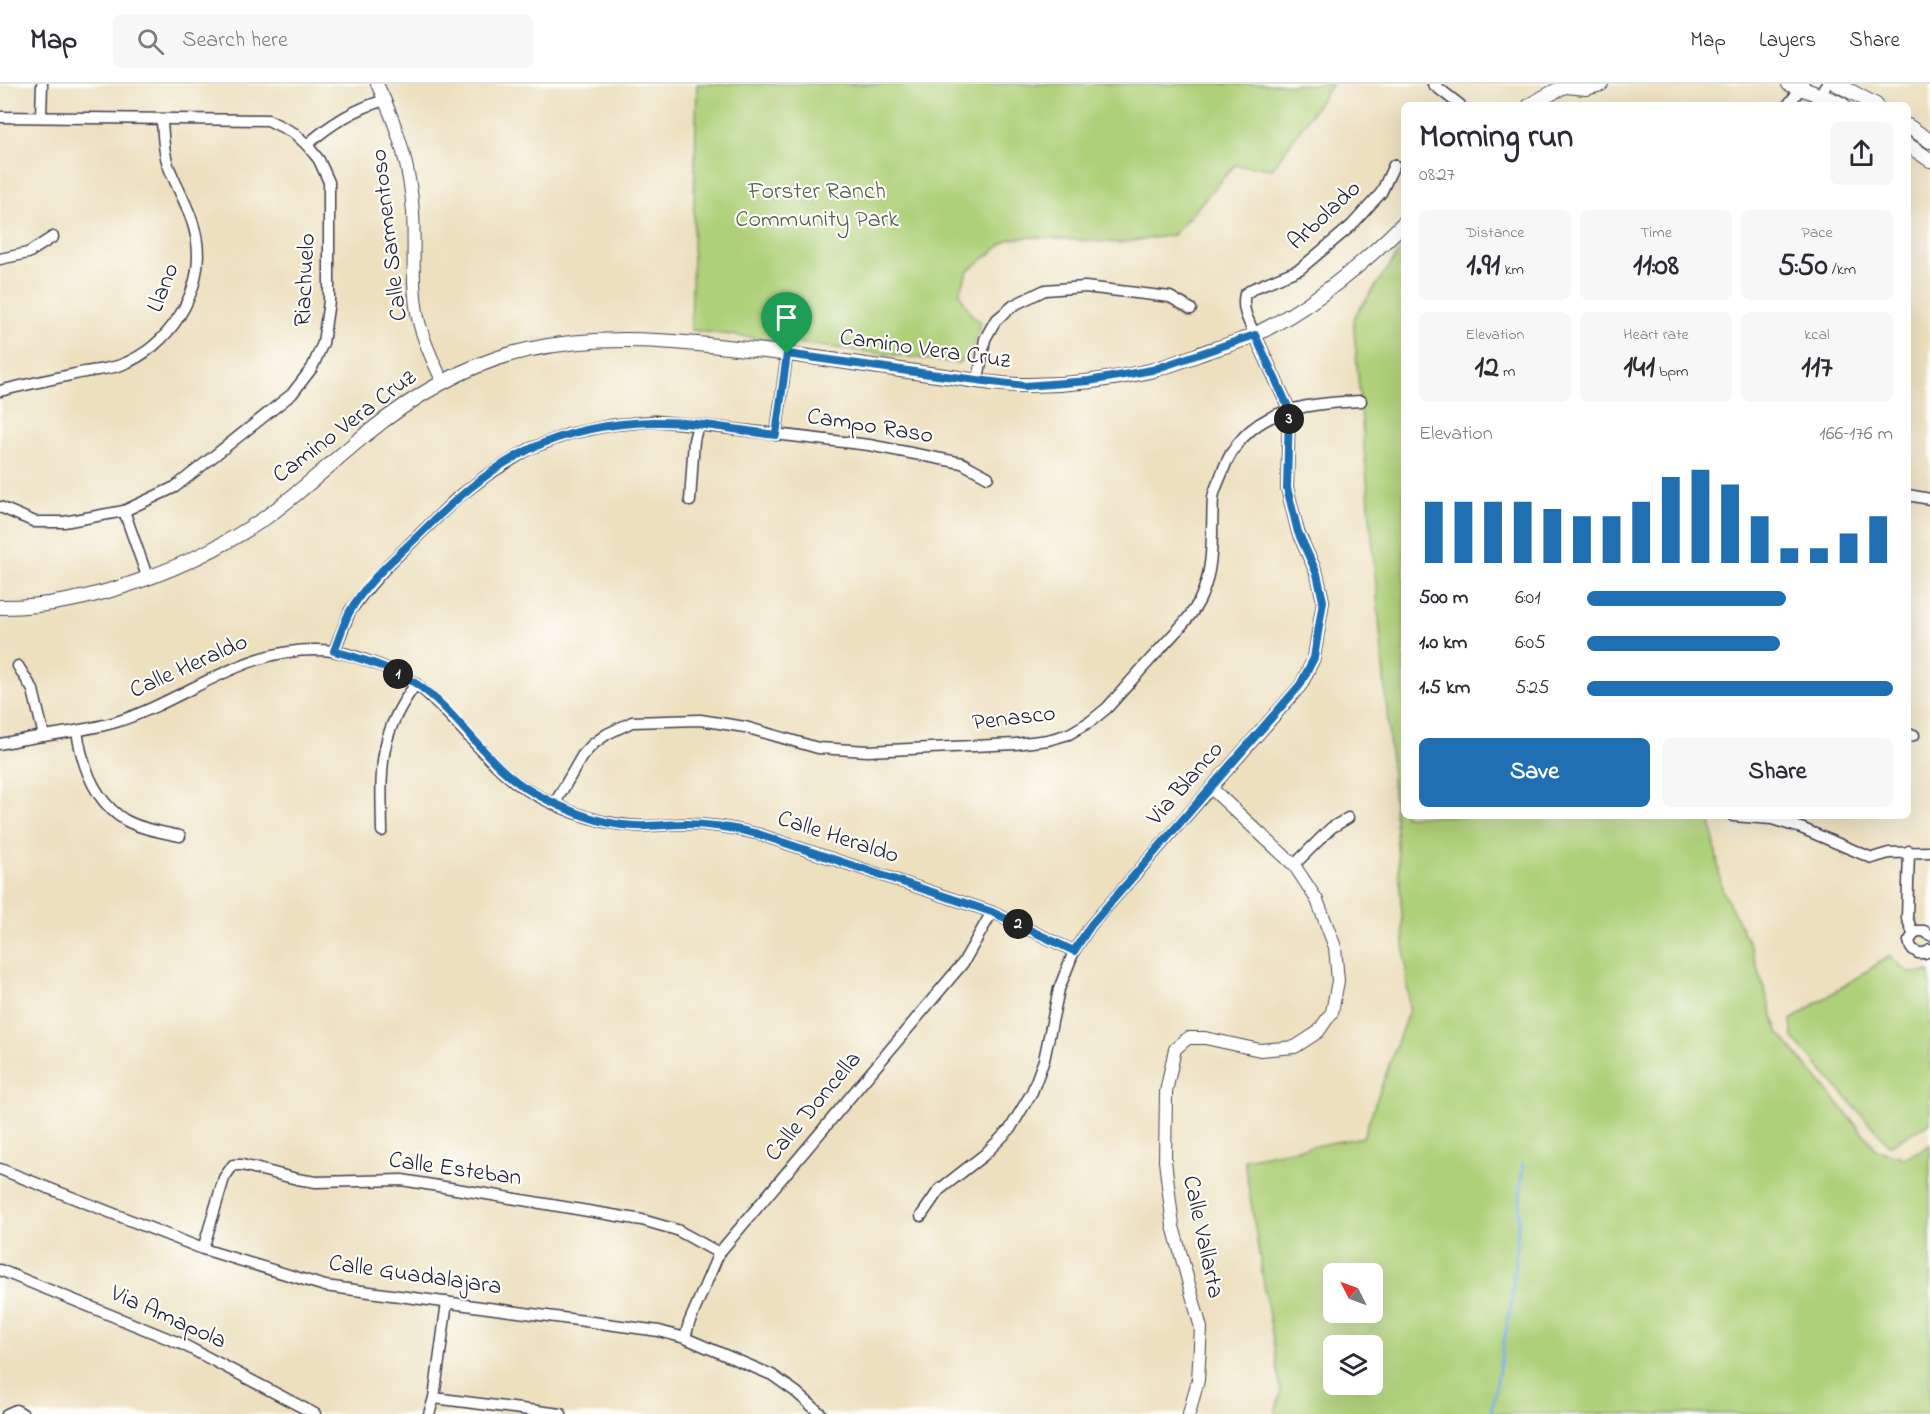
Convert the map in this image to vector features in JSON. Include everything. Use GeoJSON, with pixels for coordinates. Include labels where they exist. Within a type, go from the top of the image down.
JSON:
{"type":"FeatureCollection","features":[{"type":"Feature","properties":{"kind":"main road"},"geometry":{"type":"LineString","coordinates":[[1535,102],[1566,85],[1586,88],[1601,84]]}},
{"type":"Feature","properties":{"kind":"main road"},"geometry":{"type":"LineString","coordinates":[[1837,84],[1870,102]]}},
{"type":"Feature","properties":{"kind":"main road"},"geometry":{"type":"LineString","coordinates":[[1798,85],[1836,102]]}},
{"type":"Feature","properties":{"kind":"main road"},"geometry":{"type":"LineString","coordinates":[[1911,128],[1930,141]]}},
{"type":"Feature","properties":{"kind":"main road"},"geometry":{"type":"LineString","coordinates":[[1911,147],[1930,160]]}},
{"type":"Feature","properties":{"kind":"main road","name":"Camino Vera Cruz"},"geometry":{"type":"LineString","coordinates":[[0,608],[75,600],[148,579],[199,556],[265,518],[366,434],[406,404],[482,363],[514,354],[580,341],[635,338],[787,354],[1025,386],[1089,381],[1152,370],[1255,335],[1305,306],[1374,253],[1401,226]]}},
{"type":"Feature","properties":{"kind":"street"},"geometry":{"type":"LineString","coordinates":[[41,117],[42,84]]}},
{"type":"Feature","properties":{"kind":"street","name":"Calle Sarmentoso"},"geometry":{"type":"LineString","coordinates":[[377,84],[400,139],[409,180],[413,212],[413,269],[418,318],[430,354],[443,382]]}},
{"type":"Feature","properties":{"kind":"street"},"geometry":{"type":"LineString","coordinates":[[1433,84],[1456,102]]}},
{"type":"Feature","properties":{"kind":"street"},"geometry":{"type":"LineString","coordinates":[[1790,102],[1798,85]]}},
{"type":"Feature","properties":{"kind":"street"},"geometry":{"type":"LineString","coordinates":[[307,145],[328,126],[370,104],[385,100]]}},
{"type":"Feature","properties":{"kind":"street","name":"Riachuelo"},"geometry":{"type":"LineString","coordinates":[[0,117],[268,120],[294,133],[319,160],[328,182],[330,208],[329,301],[323,343],[312,368],[292,394],[175,487],[124,510],[64,522],[35,522],[0,507]]}},
{"type":"Feature","properties":{"kind":"street","name":"Llano"},"geometry":{"type":"LineString","coordinates":[[0,391],[121,364],[147,350],[172,328],[188,300],[197,271],[197,243],[191,214],[168,165],[164,150],[162,120]]}},
{"type":"Feature","properties":{"kind":"street","name":"Arbolado"},"geometry":{"type":"LineString","coordinates":[[1255,335],[1243,303],[1245,294],[1300,269],[1350,226],[1381,193],[1394,165]]}},
{"type":"Feature","properties":{"kind":"street"},"geometry":{"type":"LineString","coordinates":[[0,260],[28,253],[53,237]]}},
{"type":"Feature","properties":{"kind":"street"},"geometry":{"type":"LineString","coordinates":[[978,380],[985,339],[995,321],[1014,304],[1045,290],[1085,287],[1170,297],[1191,309]]}},
{"type":"Feature","properties":{"kind":"street","name":"Via Blanco"},"geometry":{"type":"LineString","coordinates":[[921,1216],[939,1190],[984,1155],[1010,1129],[1032,1092],[1044,1060],[1059,989],[1074,951],[1091,925],[1300,685],[1314,658],[1323,601],[1317,574],[1298,532],[1287,488],[1289,409],[1255,335]]}},
{"type":"Feature","properties":{"kind":"street"},"geometry":{"type":"LineString","coordinates":[[776,435],[787,354]]}},
{"type":"Feature","properties":{"kind":"street","name":"Penasco"},"geometry":{"type":"LineString","coordinates":[[555,803],[575,764],[594,744],[615,729],[635,721],[700,720],[745,727],[818,748],[868,751],[1015,744],[1048,740],[1069,734],[1107,708],[1192,613],[1205,586],[1212,555],[1214,495],[1225,462],[1236,445],[1251,429],[1268,418],[1289,409],[1321,403],[1361,401]]}},
{"type":"Feature","properties":{"kind":"street","name":"Campo Raso"},"geometry":{"type":"LineString","coordinates":[[334,651],[350,611],[362,595],[388,565],[456,499],[503,465],[530,449],[570,434],[612,425],[655,422],[698,425],[869,445],[962,463],[987,477]]}},
{"type":"Feature","properties":{"kind":"street"},"geometry":{"type":"LineString","coordinates":[[690,501],[694,440],[698,425]]}},
{"type":"Feature","properties":{"kind":"street"},"geometry":{"type":"LineString","coordinates":[[1911,496],[1930,499]]}},
{"type":"Feature","properties":{"kind":"street"},"geometry":{"type":"LineString","coordinates":[[124,510],[148,579]]}},
{"type":"Feature","properties":{"kind":"street","name":"Calle Heraldo"},"geometry":{"type":"LineString","coordinates":[[0,744],[78,731],[117,721],[240,664],[268,656],[300,651],[334,651],[386,667],[416,684],[514,781],[571,811],[608,823],[635,826],[687,824],[732,828],[758,834],[992,912],[1074,951]]}},
{"type":"Feature","properties":{"kind":"street"},"geometry":{"type":"LineString","coordinates":[[18,666],[33,690],[44,736]]}},
{"type":"Feature","properties":{"kind":"street"},"geometry":{"type":"LineString","coordinates":[[382,831],[381,780],[384,744],[394,717],[416,684]]}},
{"type":"Feature","properties":{"kind":"street"},"geometry":{"type":"LineString","coordinates":[[78,731],[89,777],[99,796],[110,808],[126,820],[180,836]]}},
{"type":"Feature","properties":{"kind":"street","name":"Calle Vallarta"},"geometry":{"type":"LineString","coordinates":[[1189,1414],[1198,1380],[1201,1328],[1173,1226],[1165,1161],[1167,1092],[1175,1049],[1188,1038],[1205,1038],[1260,1050],[1295,1047],[1318,1032],[1332,1012],[1338,981],[1335,947],[1317,900],[1294,865],[1211,788]]}},
{"type":"Feature","properties":{"kind":"street"},"geometry":{"type":"LineString","coordinates":[[1294,865],[1331,828],[1348,818]]}},
{"type":"Feature","properties":{"kind":"street"},"geometry":{"type":"LineString","coordinates":[[1772,819],[1802,828],[1872,858],[1889,853],[1930,852]]}},
{"type":"Feature","properties":{"kind":"street"},"geometry":{"type":"LineString","coordinates":[[1909,851],[1907,918],[1913,933],[1910,945],[1914,951],[1922,954],[1930,949]]}},
{"type":"Feature","properties":{"kind":"street","name":"Calle Doncella"},"geometry":{"type":"LineString","coordinates":[[685,1338],[719,1253],[963,963],[992,912]]}},
{"type":"Feature","properties":{"kind":"street"},"geometry":{"type":"LineString","coordinates":[[1913,933],[1924,931],[1930,935]]}},
{"type":"Feature","properties":{"kind":"street","name":"Calle Esteban"},"geometry":{"type":"LineString","coordinates":[[203,1250],[224,1178],[233,1165],[242,1165],[286,1177],[316,1182],[402,1180],[642,1221],[677,1230],[719,1253]]}},
{"type":"Feature","properties":{"kind":"street","name":"Calle Guadalajara"},"geometry":{"type":"LineString","coordinates":[[0,1169],[203,1250],[326,1286],[659,1331],[685,1338],[772,1375],[821,1414]]}},
{"type":"Feature","properties":{"kind":"street","name":"Via Amapola"},"geometry":{"type":"LineString","coordinates":[[0,1270],[184,1345],[315,1414]]}},
{"type":"Feature","properties":{"kind":"street"},"geometry":{"type":"LineString","coordinates":[[429,1414],[434,1398],[447,1302]]}},
{"type":"Feature","properties":{"kind":"street"},"geometry":{"type":"LineString","coordinates":[[434,1398],[561,1414]]}},
{"type":"Feature","properties":{"kind":"street"},"geometry":{"type":"LineString","coordinates":[[7,1414],[16,1410],[23,1414]]}},
{"type":"Feature","properties":{"kind":"green space","name":"Forster Ranch Community Park"},"geometry":{"type":"Polygon","coordinates":[[[697,84],[1332,84],[1272,169],[1235,165],[1173,235],[1119,243],[1034,237],[1009,239],[968,271],[959,293],[972,315],[981,322],[971,354],[958,363],[691,330],[697,84]]]}},
{"type":"Feature","properties":{"kind":"green space"},"geometry":{"type":"Polygon","coordinates":[[[1401,249],[1401,819],[1710,819],[1722,889],[1751,947],[1778,1032],[1877,1150],[1905,1158],[1930,1145],[1930,1414],[1275,1414],[1281,1391],[1244,1159],[1363,1137],[1409,1010],[1388,723],[1353,319],[1401,249]]]}},
{"type":"Feature","properties":{"kind":"green space"},"geometry":{"type":"Polygon","coordinates":[[[1890,956],[1909,973],[1930,972],[1930,1123],[1889,1145],[1793,1038],[1791,1020],[1890,956]]]}},
{"type":"Feature","properties":{"kind":"waterway"},"geometry":{"type":"LineString","coordinates":[[1491,1414],[1512,1298],[1523,1164]]}},
{"type":"Feature","properties":{"kind":"route"},"geometry":{"type":"LineString","coordinates":[[1255,335],[1264,352],[1289,409],[1287,488],[1298,532],[1317,574],[1323,601],[1314,658],[1300,685],[1091,925],[1074,951],[992,912],[758,834],[732,828],[687,824],[635,826],[608,823],[571,811],[514,781],[440,705],[416,684],[386,667],[334,651],[350,611],[388,565],[456,499],[486,476],[530,449],[570,434],[612,425],[655,422],[776,435],[787,354],[1025,386],[1089,381],[1152,370],[1255,335]]}}]}
